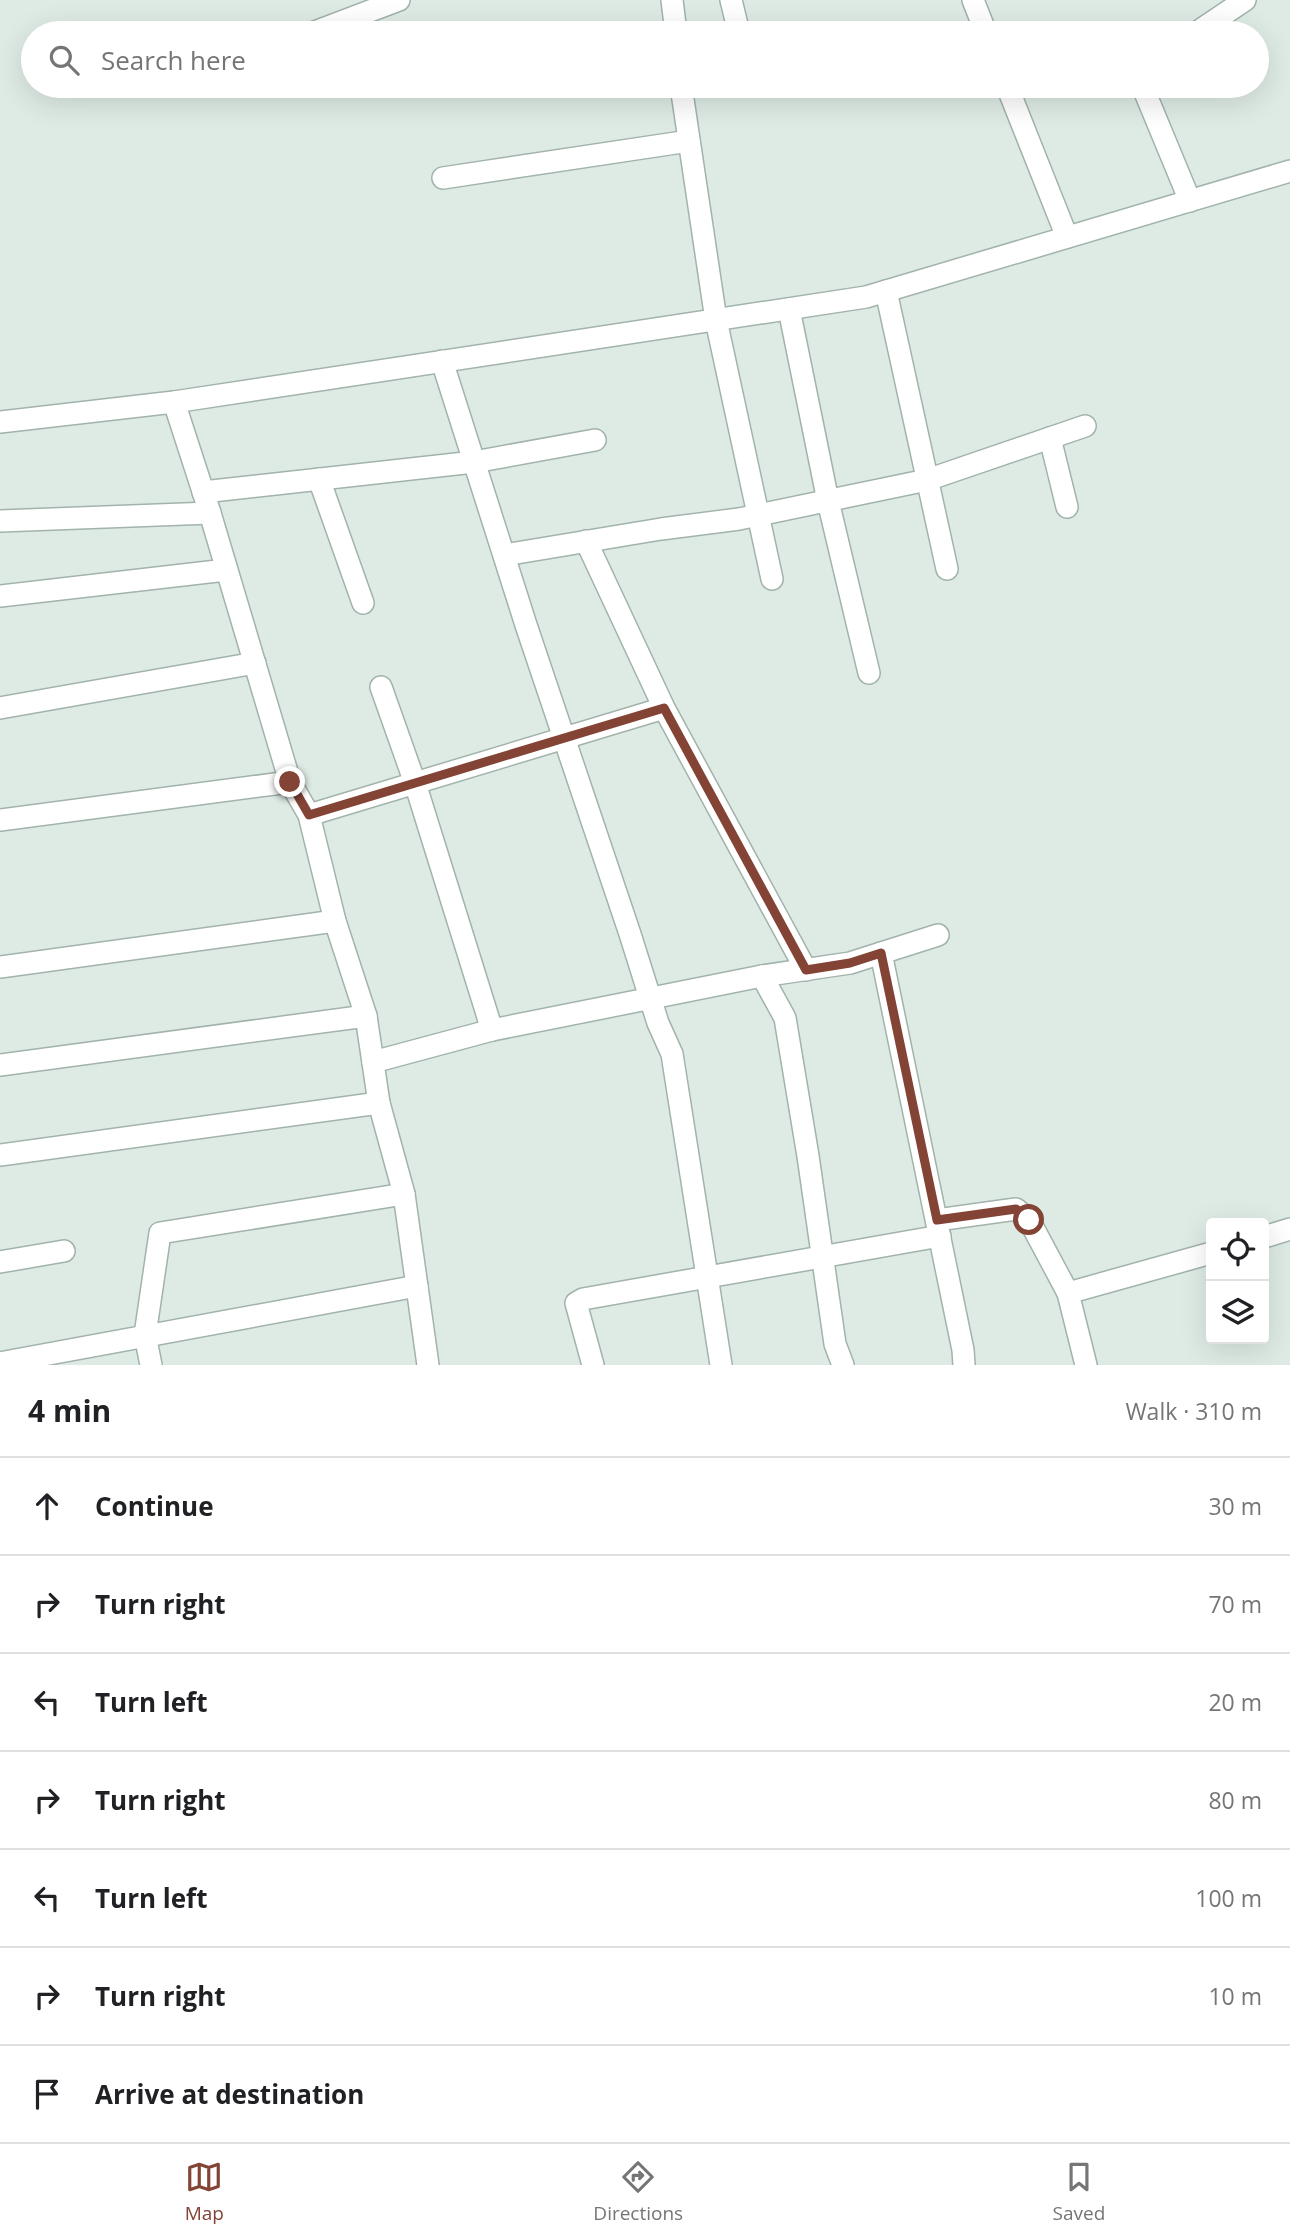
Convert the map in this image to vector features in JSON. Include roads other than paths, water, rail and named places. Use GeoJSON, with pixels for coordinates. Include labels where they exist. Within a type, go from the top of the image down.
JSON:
{"type":"FeatureCollection","features":[{"type":"Feature","properties":{"kind":"street"},"geometry":{"type":"LineString","coordinates":[[356,21],[399,0]]}},
{"type":"Feature","properties":{"kind":"street"},"geometry":{"type":"LineString","coordinates":[[673,0],[675,21]]}},
{"type":"Feature","properties":{"kind":"street"},"geometry":{"type":"LineString","coordinates":[[732,0],[736,21]]}},
{"type":"Feature","properties":{"kind":"street"},"geometry":{"type":"LineString","coordinates":[[973,0],[981,21]]}},
{"type":"Feature","properties":{"kind":"street"},"geometry":{"type":"LineString","coordinates":[[1214,21],[1245,0]]}},
{"type":"Feature","properties":{"kind":"street"},"geometry":{"type":"LineString","coordinates":[[683,98],[716,320],[772,579]]}},
{"type":"Feature","properties":{"kind":"street"},"geometry":{"type":"LineString","coordinates":[[1012,98],[1067,237]]}},
{"type":"Feature","properties":{"kind":"street"},"geometry":{"type":"LineString","coordinates":[[1147,98],[1189,201]]}},
{"type":"Feature","properties":{"kind":"street"},"geometry":{"type":"LineString","coordinates":[[443,178],[689,141]]}},
{"type":"Feature","properties":{"kind":"street"},"geometry":{"type":"LineString","coordinates":[[0,422],[174,402],[866,297],[1290,171]]}},
{"type":"Feature","properties":{"kind":"street"},"geometry":{"type":"LineString","coordinates":[[886,291],[947,569]]}},
{"type":"Feature","properties":{"kind":"street"},"geometry":{"type":"LineString","coordinates":[[789,309],[828,501],[869,673]]}},
{"type":"Feature","properties":{"kind":"street"},"geometry":{"type":"LineString","coordinates":[[442,361],[658,1023],[672,1054],[721,1365]]}},
{"type":"Feature","properties":{"kind":"street"},"geometry":{"type":"LineString","coordinates":[[174,402],[256,663],[290,782],[309,815],[335,920],[366,1016],[379,1103],[404,1194],[428,1365]]}},
{"type":"Feature","properties":{"kind":"street"},"geometry":{"type":"LineString","coordinates":[[504,555],[758,516],[928,480],[1085,426]]}},
{"type":"Feature","properties":{"kind":"street"},"geometry":{"type":"LineString","coordinates":[[1049,438],[1067,507]]}},
{"type":"Feature","properties":{"kind":"street"},"geometry":{"type":"LineString","coordinates":[[203,492],[474,462],[595,440]]}},
{"type":"Feature","properties":{"kind":"street"},"geometry":{"type":"LineString","coordinates":[[319,479],[363,603]]}},
{"type":"Feature","properties":{"kind":"street"},"geometry":{"type":"LineString","coordinates":[[0,521],[210,513]]}},
{"type":"Feature","properties":{"kind":"street"},"geometry":{"type":"LineString","coordinates":[[586,541],[664,708],[806,970]]}},
{"type":"Feature","properties":{"kind":"street"},"geometry":{"type":"LineString","coordinates":[[0,596],[226,570]]}},
{"type":"Feature","properties":{"kind":"street"},"geometry":{"type":"LineString","coordinates":[[0,708],[256,663]]}},
{"type":"Feature","properties":{"kind":"street"},"geometry":{"type":"LineString","coordinates":[[381,687],[415,783],[492,1030]]}},
{"type":"Feature","properties":{"kind":"street"},"geometry":{"type":"LineString","coordinates":[[309,815],[664,708]]}},
{"type":"Feature","properties":{"kind":"street"},"geometry":{"type":"LineString","coordinates":[[0,820],[290,782]]}},
{"type":"Feature","properties":{"kind":"street"},"geometry":{"type":"LineString","coordinates":[[0,967],[335,920]]}},
{"type":"Feature","properties":{"kind":"street"},"geometry":{"type":"LineString","coordinates":[[373,1062],[492,1030],[762,976],[850,963],[938,935]]}},
{"type":"Feature","properties":{"kind":"street"},"geometry":{"type":"LineString","coordinates":[[881,953],[964,1365]]}},
{"type":"Feature","properties":{"kind":"street"},"geometry":{"type":"LineString","coordinates":[[762,976],[785,1018],[835,1344],[843,1365]]}},
{"type":"Feature","properties":{"kind":"street"},"geometry":{"type":"LineString","coordinates":[[0,1065],[366,1016]]}},
{"type":"Feature","properties":{"kind":"street"},"geometry":{"type":"LineString","coordinates":[[0,1155],[379,1103]]}},
{"type":"Feature","properties":{"kind":"street"},"geometry":{"type":"LineString","coordinates":[[151,1365],[145,1335],[160,1233],[404,1194]]}},
{"type":"Feature","properties":{"kind":"street"},"geometry":{"type":"LineString","coordinates":[[593,1365],[576,1303],[583,1299],[822,1256],[1016,1209],[1029,1220],[1068,1293],[1086,1365]]}},
{"type":"Feature","properties":{"kind":"street"},"geometry":{"type":"LineString","coordinates":[[1269,1235],[1290,1228]]}},
{"type":"Feature","properties":{"kind":"street"},"geometry":{"type":"LineString","coordinates":[[0,1262],[64,1251]]}},
{"type":"Feature","properties":{"kind":"street"},"geometry":{"type":"LineString","coordinates":[[1068,1293],[1206,1254]]}},
{"type":"Feature","properties":{"kind":"street"},"geometry":{"type":"LineString","coordinates":[[0,1363],[416,1286]]}}]}
